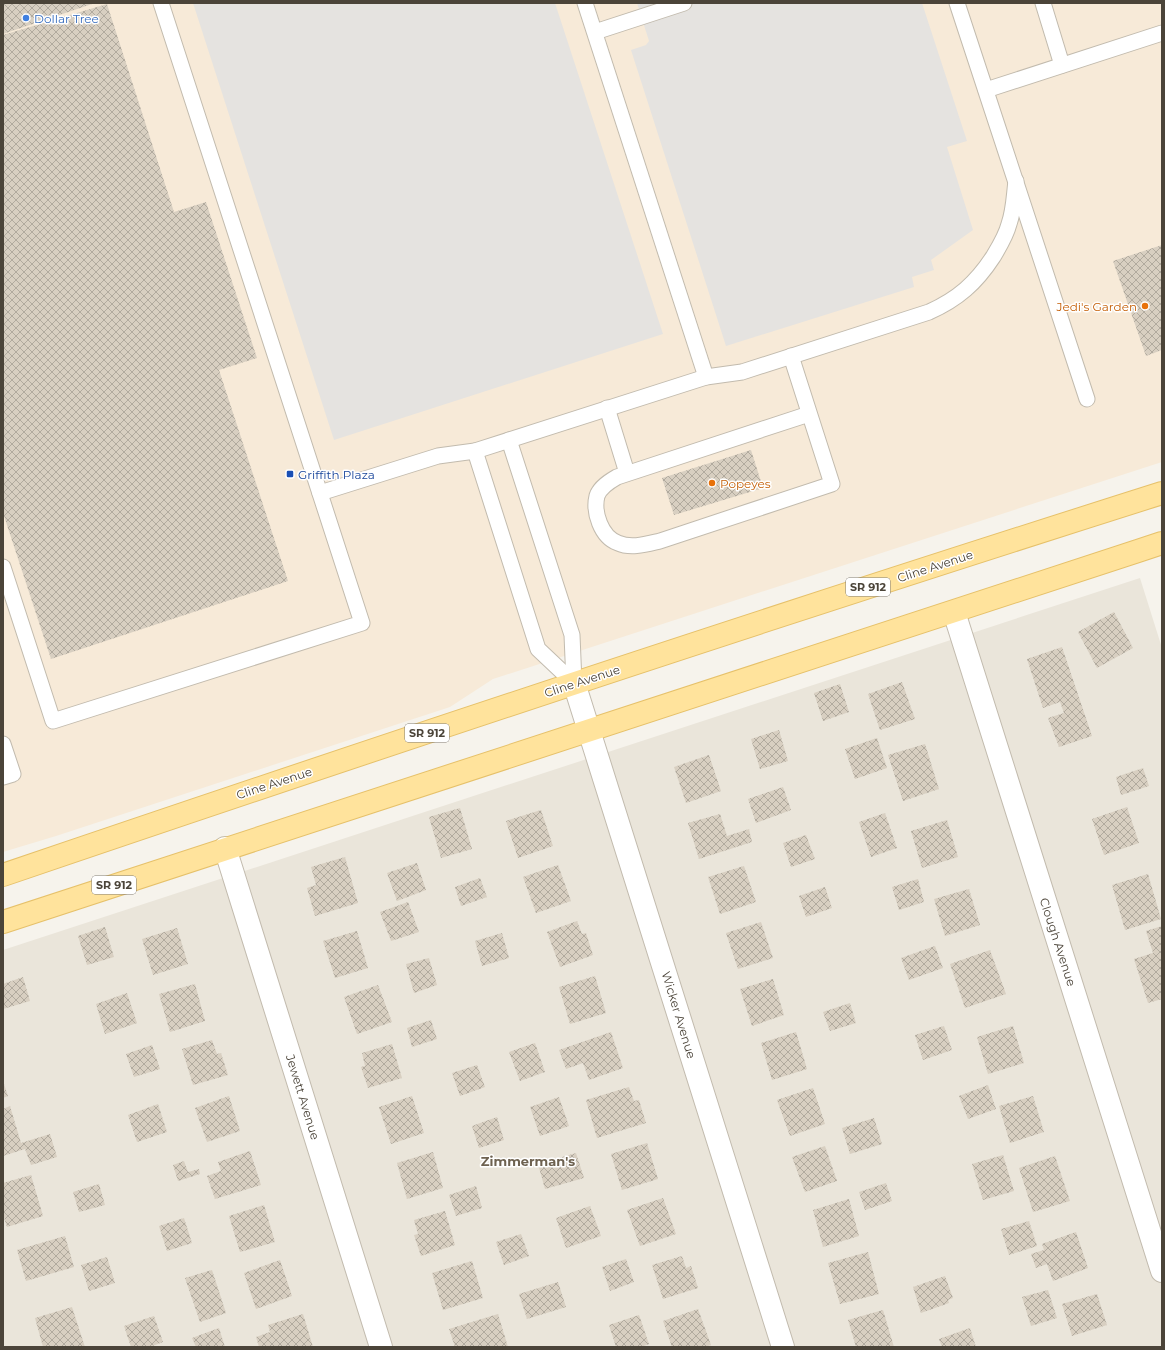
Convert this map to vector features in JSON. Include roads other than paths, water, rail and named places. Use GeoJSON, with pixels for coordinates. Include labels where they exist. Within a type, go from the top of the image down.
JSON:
{"type":"FeatureCollection","features":[{"type":"Feature","properties":{"kind":"main road","name":"Cline Avenue"},"geometry":{"type":"LineString","coordinates":[[3,875],[574,684],[939,564],[1162,493]]}},
{"type":"Feature","properties":{"kind":"main road","name":"SR 912"},"geometry":{"type":"LineString","coordinates":[[3,922],[225,848],[954,612],[1162,543]]}},
{"type":"Feature","properties":{"kind":"street","name":"Clough Avenue"},"geometry":{"type":"LineString","coordinates":[[954,612],[1162,1271]]}},
{"type":"Feature","properties":{"kind":"street","name":"Wicker Avenue"},"geometry":{"type":"LineString","coordinates":[[574,684],[783,1347]]}},
{"type":"Feature","properties":{"kind":"street","name":"Jewett Avenue"},"geometry":{"type":"LineString","coordinates":[[225,848],[381,1347]]}},
{"type":"Feature","properties":{"kind":"lane"},"geometry":{"type":"LineString","coordinates":[[3,567],[53,721],[362,623],[161,3]]}},
{"type":"Feature","properties":{"kind":"lane"},"geometry":{"type":"LineString","coordinates":[[585,3],[706,377]]}},
{"type":"Feature","properties":{"kind":"lane"},"geometry":{"type":"LineString","coordinates":[[595,32],[684,3]]}},
{"type":"Feature","properties":{"kind":"lane"},"geometry":{"type":"LineString","coordinates":[[957,3],[1087,399]]}},
{"type":"Feature","properties":{"kind":"lane"},"geometry":{"type":"LineString","coordinates":[[1043,3],[1062,65]]}},
{"type":"Feature","properties":{"kind":"lane"},"geometry":{"type":"LineString","coordinates":[[986,90],[1162,33]]}},
{"type":"Feature","properties":{"kind":"lane"},"geometry":{"type":"LineString","coordinates":[[320,493],[438,456],[475,451],[706,377],[742,372],[929,312],[945,305],[959,296],[972,284],[987,266],[1000,245],[1009,224],[1014,203],[1016,182]]}},
{"type":"Feature","properties":{"kind":"lane"},"geometry":{"type":"LineString","coordinates":[[790,356],[832,484],[660,541],[632,546],[618,543],[608,537],[600,524],[596,509],[598,494],[607,483],[617,477],[809,414]]}},
{"type":"Feature","properties":{"kind":"lane"},"geometry":{"type":"LineString","coordinates":[[608,408],[627,473]]}},
{"type":"Feature","properties":{"kind":"lane"},"geometry":{"type":"LineString","coordinates":[[509,440],[572,635],[574,684]]}},
{"type":"Feature","properties":{"kind":"lane"},"geometry":{"type":"LineString","coordinates":[[475,451],[538,649],[574,684]]}},
{"type":"Feature","properties":{"kind":"lane"},"geometry":{"type":"LineString","coordinates":[[3,744],[13,774],[3,777]]}},
{"type":"Feature","properties":{"kind":"place","name":"Dollar Tree"},"geometry":{"type":"Point","coordinates":[26,18]}},
{"type":"Feature","properties":{"kind":"place","name":"Jedi's Garden"},"geometry":{"type":"Point","coordinates":[1145,306]}},
{"type":"Feature","properties":{"kind":"place","name":"Griffith Plaza"},"geometry":{"type":"Point","coordinates":[290,474]}},
{"type":"Feature","properties":{"kind":"place","name":"Popeyes"},"geometry":{"type":"Point","coordinates":[712,483]}},
{"type":"Feature","properties":{"kind":"district","name":"Zimmerman's"},"geometry":{"type":"Point","coordinates":[528,1161]}}]}
